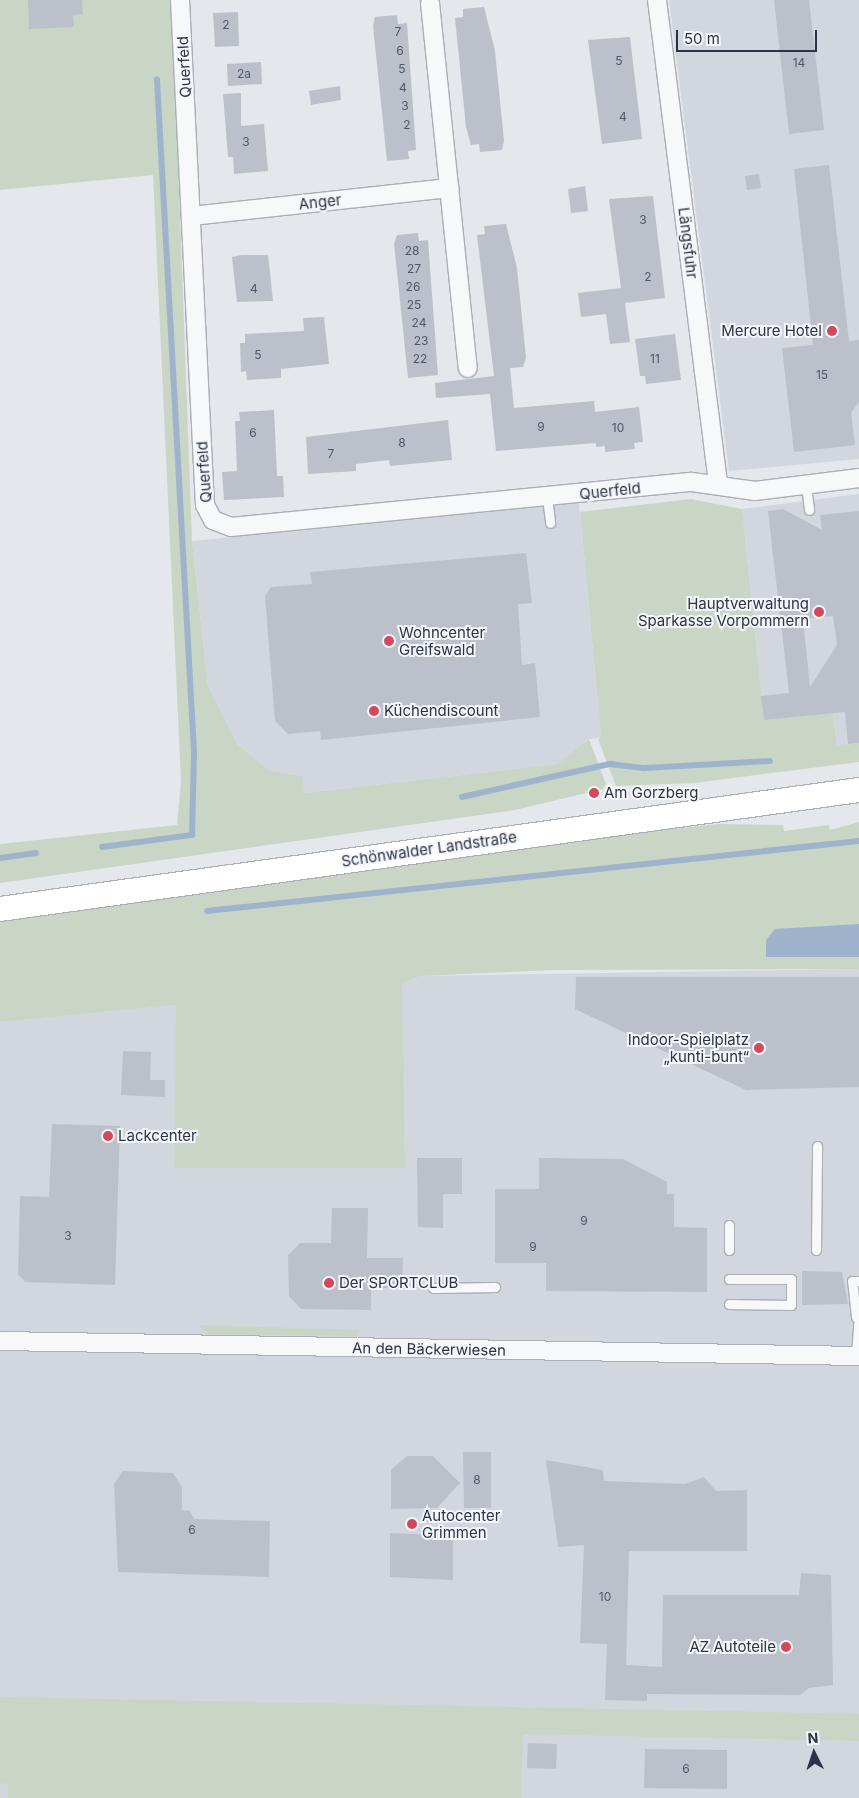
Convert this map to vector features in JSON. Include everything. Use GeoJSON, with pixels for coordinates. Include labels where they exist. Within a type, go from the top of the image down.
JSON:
{"type":"FeatureCollection","features":[{"type":"Feature","properties":{"kind":"main road","name":"Schönwalder Landstraße"},"geometry":{"type":"LineString","coordinates":[[0,909],[859,790]]}},
{"type":"Feature","properties":{"kind":"street","name":"Querfeld"},"geometry":{"type":"LineString","coordinates":[[180,0],[205,505],[213,520],[231,527],[692,482],[756,491],[859,478]]}},
{"type":"Feature","properties":{"kind":"street","name":"Längsfuhr"},"geometry":{"type":"LineString","coordinates":[[657,0],[718,485]]}},
{"type":"Feature","properties":{"kind":"street"},"geometry":{"type":"LineString","coordinates":[[430,3],[468,368]]}},
{"type":"Feature","properties":{"kind":"street","name":"Anger"},"geometry":{"type":"LineString","coordinates":[[191,216],[448,188]]}},
{"type":"Feature","properties":{"kind":"street","name":"An den Bäckerwiesen"},"geometry":{"type":"LineString","coordinates":[[0,1341],[857,1356]]}},
{"type":"Feature","properties":{"kind":"lane"},"geometry":{"type":"LineString","coordinates":[[806,485],[809,510]]}},
{"type":"Feature","properties":{"kind":"lane"},"geometry":{"type":"LineString","coordinates":[[547,497],[550,523]]}},
{"type":"Feature","properties":{"kind":"lane"},"geometry":{"type":"LineString","coordinates":[[816,1250],[817,1146]]}},
{"type":"Feature","properties":{"kind":"lane"},"geometry":{"type":"LineString","coordinates":[[729,1226],[729,1250]]}},
{"type":"Feature","properties":{"kind":"lane"},"geometry":{"type":"LineString","coordinates":[[729,1279],[791,1279],[791,1305],[729,1304]]}},
{"type":"Feature","properties":{"kind":"lane"},"geometry":{"type":"LineString","coordinates":[[856,1281],[857,1356]]}},
{"type":"Feature","properties":{"kind":"lane"},"geometry":{"type":"LineString","coordinates":[[433,1288],[495,1287]]}},
{"type":"Feature","properties":{"kind":"shaded area"},"geometry":{"type":"Polygon","coordinates":[[[669,0],[859,0],[859,459],[729,471],[669,0]]]}},
{"type":"Feature","properties":{"kind":"shaded area"},"geometry":{"type":"Polygon","coordinates":[[[859,494],[859,743],[837,746],[833,713],[764,720],[742,509],[859,494]]]}},
{"type":"Feature","properties":{"kind":"shaded area"},"geometry":{"type":"Polygon","coordinates":[[[579,503],[601,737],[586,740],[577,752],[558,764],[303,793],[302,776],[270,771],[237,744],[208,686],[192,541],[579,503]]]}},
{"type":"Feature","properties":{"kind":"shaded area"},"geometry":{"type":"Polygon","coordinates":[[[859,969],[859,1798],[0,1798],[0,1022],[402,983],[421,976],[859,969]]]}},
{"type":"Feature","properties":{"kind":"green space"},"geometry":{"type":"Polygon","coordinates":[[[0,0],[172,0],[192,541],[208,686],[237,744],[270,771],[302,776],[304,793],[558,764],[589,739],[606,784],[603,789],[515,810],[0,883],[0,844],[177,825],[181,781],[153,175],[0,190],[0,0]]]}},
{"type":"Feature","properties":{"kind":"green space"},"geometry":{"type":"Polygon","coordinates":[[[691,499],[742,509],[764,720],[833,713],[837,746],[859,743],[859,762],[694,783],[616,786],[598,739],[601,737],[580,512],[691,499]]]}},
{"type":"Feature","properties":{"kind":"green space"},"geometry":{"type":"Polygon","coordinates":[[[859,822],[859,969],[554,970],[421,976],[402,983],[405,1168],[174,1168],[176,1005],[0,1022],[0,919],[580,839],[719,824],[783,825],[784,831],[829,825],[830,830],[859,822]]]}},
{"type":"Feature","properties":{"kind":"green space"},"geometry":{"type":"Polygon","coordinates":[[[198,1325],[361,1330],[356,1336],[208,1334],[198,1325]]]}},
{"type":"Feature","properties":{"kind":"green space"},"geometry":{"type":"Polygon","coordinates":[[[0,1697],[859,1714],[859,1741],[523,1734],[521,1798],[8,1798],[8,1784],[0,1783],[0,1697]]]}},
{"type":"Feature","properties":{"kind":"water"},"geometry":{"type":"Polygon","coordinates":[[[859,924],[859,957],[766,957],[766,940],[775,929],[859,924]]]}},
{"type":"Feature","properties":{"kind":"building"},"geometry":{"type":"Polygon","coordinates":[[[28,0],[82,0],[83,14],[73,15],[74,27],[29,29],[28,0]]]}},
{"type":"Feature","properties":{"kind":"building"},"geometry":{"type":"Polygon","coordinates":[[[774,0],[809,0],[824,130],[789,134],[774,0]]]}},
{"type":"Feature","properties":{"kind":"building"},"geometry":{"type":"Polygon","coordinates":[[[484,7],[495,51],[504,141],[502,150],[480,152],[479,144],[471,145],[466,127],[455,18],[463,17],[463,9],[484,7]]]}},
{"type":"Feature","properties":{"kind":"building"},"geometry":{"type":"Polygon","coordinates":[[[238,12],[239,46],[215,47],[213,13],[238,12]]]}},
{"type":"Feature","properties":{"kind":"building"},"geometry":{"type":"Polygon","coordinates":[[[397,15],[398,24],[407,23],[416,150],[408,151],[409,159],[387,161],[373,26],[375,17],[397,15]]]}},
{"type":"Feature","properties":{"kind":"building"},"geometry":{"type":"Polygon","coordinates":[[[630,37],[642,139],[602,144],[588,40],[630,37]]]}},
{"type":"Feature","properties":{"kind":"building"},"geometry":{"type":"Polygon","coordinates":[[[261,62],[262,84],[228,86],[227,64],[261,62]]]}},
{"type":"Feature","properties":{"kind":"building"},"geometry":{"type":"Polygon","coordinates":[[[340,86],[341,100],[311,105],[309,91],[340,86]]]}},
{"type":"Feature","properties":{"kind":"building"},"geometry":{"type":"Polygon","coordinates":[[[241,93],[241,126],[264,124],[268,171],[234,174],[233,157],[228,157],[223,94],[241,93]]]}},
{"type":"Feature","properties":{"kind":"building"},"geometry":{"type":"Polygon","coordinates":[[[829,165],[849,341],[859,340],[859,402],[851,413],[855,445],[794,452],[782,348],[813,345],[794,169],[829,165]]]}},
{"type":"Feature","properties":{"kind":"building"},"geometry":{"type":"Polygon","coordinates":[[[759,174],[761,188],[747,190],[745,176],[759,174]]]}},
{"type":"Feature","properties":{"kind":"building"},"geometry":{"type":"Polygon","coordinates":[[[585,186],[588,211],[571,213],[568,189],[585,186]]]}},
{"type":"Feature","properties":{"kind":"building"},"geometry":{"type":"Polygon","coordinates":[[[653,196],[665,298],[625,303],[630,342],[610,344],[606,314],[581,317],[578,293],[621,288],[609,199],[653,196]]]}},
{"type":"Feature","properties":{"kind":"building"},"geometry":{"type":"Polygon","coordinates":[[[506,224],[517,268],[526,358],[523,367],[510,368],[514,408],[594,401],[595,412],[639,407],[643,442],[634,443],[635,449],[605,452],[605,446],[596,447],[596,443],[496,451],[490,394],[436,398],[435,383],[494,376],[477,235],[485,234],[484,226],[506,224]]]}},
{"type":"Feature","properties":{"kind":"building"},"geometry":{"type":"Polygon","coordinates":[[[418,233],[419,241],[428,240],[438,375],[408,378],[394,243],[397,235],[418,233]]]}},
{"type":"Feature","properties":{"kind":"building"},"geometry":{"type":"Polygon","coordinates":[[[268,255],[273,301],[237,302],[232,257],[268,255]]]}},
{"type":"Feature","properties":{"kind":"building"},"geometry":{"type":"Polygon","coordinates":[[[324,317],[329,364],[281,369],[281,378],[247,380],[246,371],[241,372],[240,343],[245,343],[245,334],[304,331],[303,318],[324,317]]]}},
{"type":"Feature","properties":{"kind":"building"},"geometry":{"type":"Polygon","coordinates":[[[675,334],[681,380],[646,384],[645,376],[640,376],[635,339],[675,334]]]}},
{"type":"Feature","properties":{"kind":"building"},"geometry":{"type":"Polygon","coordinates":[[[274,410],[277,476],[283,476],[284,497],[224,500],[222,472],[237,471],[235,421],[240,421],[239,412],[274,410]]]}},
{"type":"Feature","properties":{"kind":"building"},"geometry":{"type":"Polygon","coordinates":[[[448,420],[452,460],[390,466],[389,460],[356,464],[356,471],[308,474],[306,437],[448,420]]]}},
{"type":"Feature","properties":{"kind":"building","name":"Hauptverwaltung Sparkasse Vorpommern"},"geometry":{"type":"Polygon","coordinates":[[[783,509],[822,530],[820,515],[859,511],[859,743],[848,744],[845,712],[764,720],[761,696],[789,693],[768,511],[783,509]],[[833,616],[803,619],[810,687],[837,645],[833,616]]]}},
{"type":"Feature","properties":{"kind":"building"},"geometry":{"type":"Polygon","coordinates":[[[526,553],[532,603],[518,604],[522,665],[535,663],[540,717],[321,740],[320,731],[288,734],[275,721],[265,596],[271,587],[312,584],[310,572],[526,553]]]}},
{"type":"Feature","properties":{"kind":"building","name":"Indoor-Spielplatz „kunti-bunt“"},"geometry":{"type":"Polygon","coordinates":[[[576,977],[859,977],[859,1087],[746,1090],[575,1009],[576,977]]]}},
{"type":"Feature","properties":{"kind":"building"},"geometry":{"type":"Polygon","coordinates":[[[123,1051],[151,1052],[150,1080],[165,1080],[165,1097],[121,1095],[123,1051]]]}},
{"type":"Feature","properties":{"kind":"building"},"geometry":{"type":"Polygon","coordinates":[[[52,1124],[120,1126],[115,1285],[25,1282],[18,1274],[20,1196],[49,1197],[52,1124]]]}},
{"type":"Feature","properties":{"kind":"building"},"geometry":{"type":"Polygon","coordinates":[[[417,1158],[462,1158],[462,1194],[443,1194],[443,1228],[418,1227],[417,1158]]]}},
{"type":"Feature","properties":{"kind":"building"},"geometry":{"type":"Polygon","coordinates":[[[539,1158],[623,1159],[667,1182],[667,1194],[674,1194],[674,1227],[707,1228],[707,1292],[546,1291],[546,1263],[495,1263],[495,1189],[539,1189],[539,1158]]]}},
{"type":"Feature","properties":{"kind":"building"},"geometry":{"type":"Polygon","coordinates":[[[332,1208],[368,1208],[367,1258],[403,1258],[402,1288],[371,1288],[371,1310],[301,1309],[289,1296],[288,1255],[300,1243],[331,1243],[332,1208]]]}},
{"type":"Feature","properties":{"kind":"building"},"geometry":{"type":"Polygon","coordinates":[[[802,1271],[842,1272],[848,1304],[802,1305],[802,1271]]]}},
{"type":"Feature","properties":{"kind":"building","name":"Autocenter Grimmen"},"geometry":{"type":"Polygon","coordinates":[[[463,1452],[491,1452],[491,1508],[464,1508],[463,1452]]]}},
{"type":"Feature","properties":{"kind":"building"},"geometry":{"type":"Polygon","coordinates":[[[407,1456],[433,1456],[460,1483],[437,1508],[391,1509],[391,1470],[407,1456]]]}},
{"type":"Feature","properties":{"kind":"building"},"geometry":{"type":"Polygon","coordinates":[[[546,1460],[603,1470],[604,1481],[685,1484],[704,1477],[716,1491],[747,1490],[747,1551],[629,1551],[626,1665],[662,1667],[663,1595],[799,1595],[801,1573],[831,1575],[833,1685],[809,1688],[800,1695],[647,1694],[647,1701],[605,1700],[607,1644],[580,1643],[584,1545],[558,1547],[546,1460]]]}},
{"type":"Feature","properties":{"kind":"building"},"geometry":{"type":"Polygon","coordinates":[[[123,1471],[173,1473],[182,1487],[182,1510],[190,1511],[194,1519],[270,1521],[269,1577],[118,1572],[114,1484],[123,1471]]]}},
{"type":"Feature","properties":{"kind":"building"},"geometry":{"type":"Polygon","coordinates":[[[390,1533],[453,1536],[453,1580],[390,1577],[390,1533]]]}},
{"type":"Feature","properties":{"kind":"building"},"geometry":{"type":"Polygon","coordinates":[[[528,1743],[557,1744],[556,1769],[527,1768],[528,1743]]]}},
{"type":"Feature","properties":{"kind":"building"},"geometry":{"type":"Polygon","coordinates":[[[645,1749],[727,1750],[727,1789],[644,1788],[645,1749]]]}},
{"type":"Feature","properties":{"kind":"waterway"},"geometry":{"type":"LineString","coordinates":[[102,847],[192,835],[194,752],[157,80]]}},
{"type":"Feature","properties":{"kind":"waterway"},"geometry":{"type":"LineString","coordinates":[[462,797],[610,764],[645,768],[770,761]]}},
{"type":"Feature","properties":{"kind":"waterway"},"geometry":{"type":"LineString","coordinates":[[207,911],[859,841]]}},
{"type":"Feature","properties":{"kind":"waterway"},"geometry":{"type":"LineString","coordinates":[[0,858],[36,853]]}},
{"type":"Feature","properties":{"kind":"place","name":"Mercure Hotel"},"geometry":{"type":"Point","coordinates":[832,331]}},
{"type":"Feature","properties":{"kind":"place","name":"Hauptverwaltung Sparkasse Vorpommern"},"geometry":{"type":"Point","coordinates":[819,612]}},
{"type":"Feature","properties":{"kind":"place","name":"Wohncenter Greifswald"},"geometry":{"type":"Point","coordinates":[389,641]}},
{"type":"Feature","properties":{"kind":"place","name":"Küchendiscount"},"geometry":{"type":"Point","coordinates":[374,711]}},
{"type":"Feature","properties":{"kind":"place","name":"Am Gorzberg"},"geometry":{"type":"Point","coordinates":[594,793]}},
{"type":"Feature","properties":{"kind":"place","name":"Indoor-Spielplatz „kunti-bunt“"},"geometry":{"type":"Point","coordinates":[759,1048]}},
{"type":"Feature","properties":{"kind":"place","name":"Lackcenter"},"geometry":{"type":"Point","coordinates":[108,1136]}},
{"type":"Feature","properties":{"kind":"place","name":"Der SPORTCLUB"},"geometry":{"type":"Point","coordinates":[329,1283]}},
{"type":"Feature","properties":{"kind":"place","name":"Autocenter Grimmen"},"geometry":{"type":"Point","coordinates":[412,1524]}},
{"type":"Feature","properties":{"kind":"place","name":"AZ Autoteile"},"geometry":{"type":"Point","coordinates":[786,1647]}}]}
